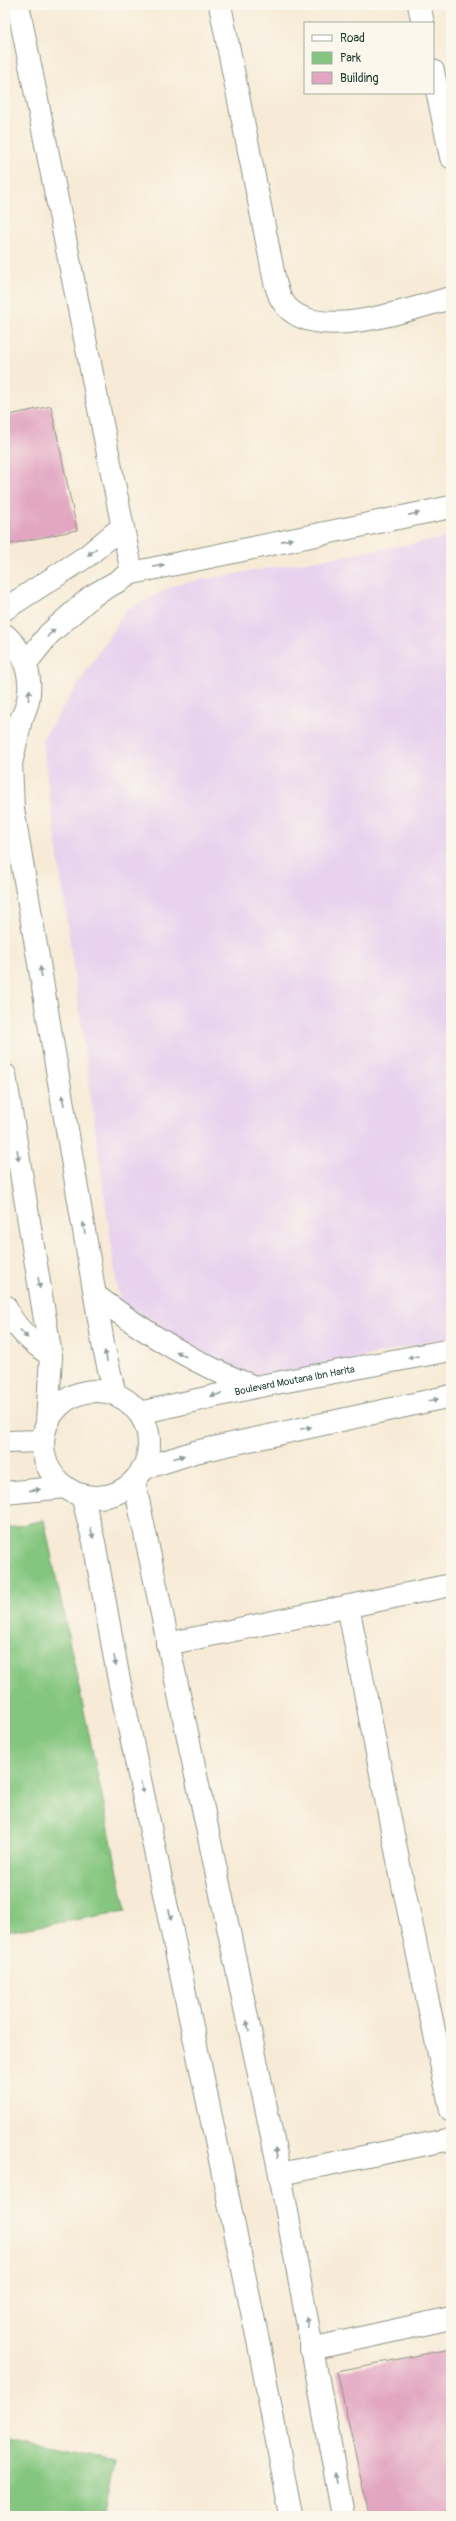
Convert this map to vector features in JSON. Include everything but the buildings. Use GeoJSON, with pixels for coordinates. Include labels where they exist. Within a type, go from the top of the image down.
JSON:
{"type":"FeatureCollection","features":[{"type":"Feature","properties":{"kind":"street"},"geometry":{"type":"LineString","coordinates":[[18,5],[132,573]]}},
{"type":"Feature","properties":{"kind":"street"},"geometry":{"type":"LineString","coordinates":[[220,5],[275,282],[282,302],[290,310],[309,319],[326,323],[348,322],[451,298]]}},
{"type":"Feature","properties":{"kind":"street"},"geometry":{"type":"LineString","coordinates":[[419,5],[423,22]]}},
{"type":"Feature","properties":{"kind":"street"},"geometry":{"type":"LineString","coordinates":[[434,76],[451,157]]}},
{"type":"Feature","properties":{"kind":"street"},"geometry":{"type":"LineString","coordinates":[[26,663],[49,634],[92,596],[132,573],[451,506]]}},
{"type":"Feature","properties":{"kind":"street"},"geometry":{"type":"LineString","coordinates":[[5,609],[76,564],[122,527]]}},
{"type":"Feature","properties":{"kind":"street"},"geometry":{"type":"LineString","coordinates":[[5,635],[16,645],[26,663],[30,683],[29,704],[20,724],[11,764],[13,809],[104,1349],[116,1394]]}},
{"type":"Feature","properties":{"kind":"street"},"geometry":{"type":"LineString","coordinates":[[5,740],[20,724]]}},
{"type":"Feature","properties":{"kind":"street"},"geometry":{"type":"LineString","coordinates":[[5,1075],[52,1356],[45,1432],[45,1458],[52,1474],[73,1491],[94,1542],[120,1683],[259,2345],[291,2516]]}},
{"type":"Feature","properties":{"kind":"street"},"geometry":{"type":"LineString","coordinates":[[96,1296],[140,1328],[182,1354],[218,1373],[255,1387]]}},
{"type":"Feature","properties":{"kind":"street"},"geometry":{"type":"LineString","coordinates":[[5,1306],[10,1317],[27,1338],[52,1356]]}},
{"type":"Feature","properties":{"kind":"street","name":"Boulevard Moutana Ibn Harita"},"geometry":{"type":"LineString","coordinates":[[139,1413],[255,1387],[451,1350]]}},
{"type":"Feature","properties":{"kind":"street"},"geometry":{"type":"LineString","coordinates":[[5,1442],[45,1432],[57,1408],[72,1397],[85,1392],[100,1391],[116,1394],[128,1402],[139,1413],[146,1426],[149,1441],[147,1455],[138,1475],[167,1644],[280,2174],[311,2349],[343,2516]]}},
{"type":"Feature","properties":{"kind":"street"},"geometry":{"type":"LineString","coordinates":[[5,1493],[73,1491],[101,1496],[119,1492],[138,1475],[195,1452],[451,1396]]}},
{"type":"Feature","properties":{"kind":"street"},"geometry":{"type":"LineString","coordinates":[[167,1644],[451,1585]]}},
{"type":"Feature","properties":{"kind":"street"},"geometry":{"type":"LineString","coordinates":[[348,1606],[400,1872],[451,2110]]}},
{"type":"Feature","properties":{"kind":"street"},"geometry":{"type":"LineString","coordinates":[[280,2174],[451,2139]]}},
{"type":"Feature","properties":{"kind":"street"},"geometry":{"type":"LineString","coordinates":[[311,2349],[451,2318]]}},
{"type":"Feature","properties":{"kind":"shaded area"},"geometry":{"type":"Polygon","coordinates":[[[451,537],[451,1337],[241,1385],[121,1316],[42,740],[126,610],[177,584],[451,537]]]}},
{"type":"Feature","properties":{"kind":"green space"},"geometry":{"type":"Polygon","coordinates":[[[44,1520],[126,1911],[5,1932],[5,1529],[44,1520]]]}},
{"type":"Feature","properties":{"kind":"green space"},"geometry":{"type":"Polygon","coordinates":[[[5,2438],[114,2459],[103,2516],[5,2516],[5,2438]]]}}]}
